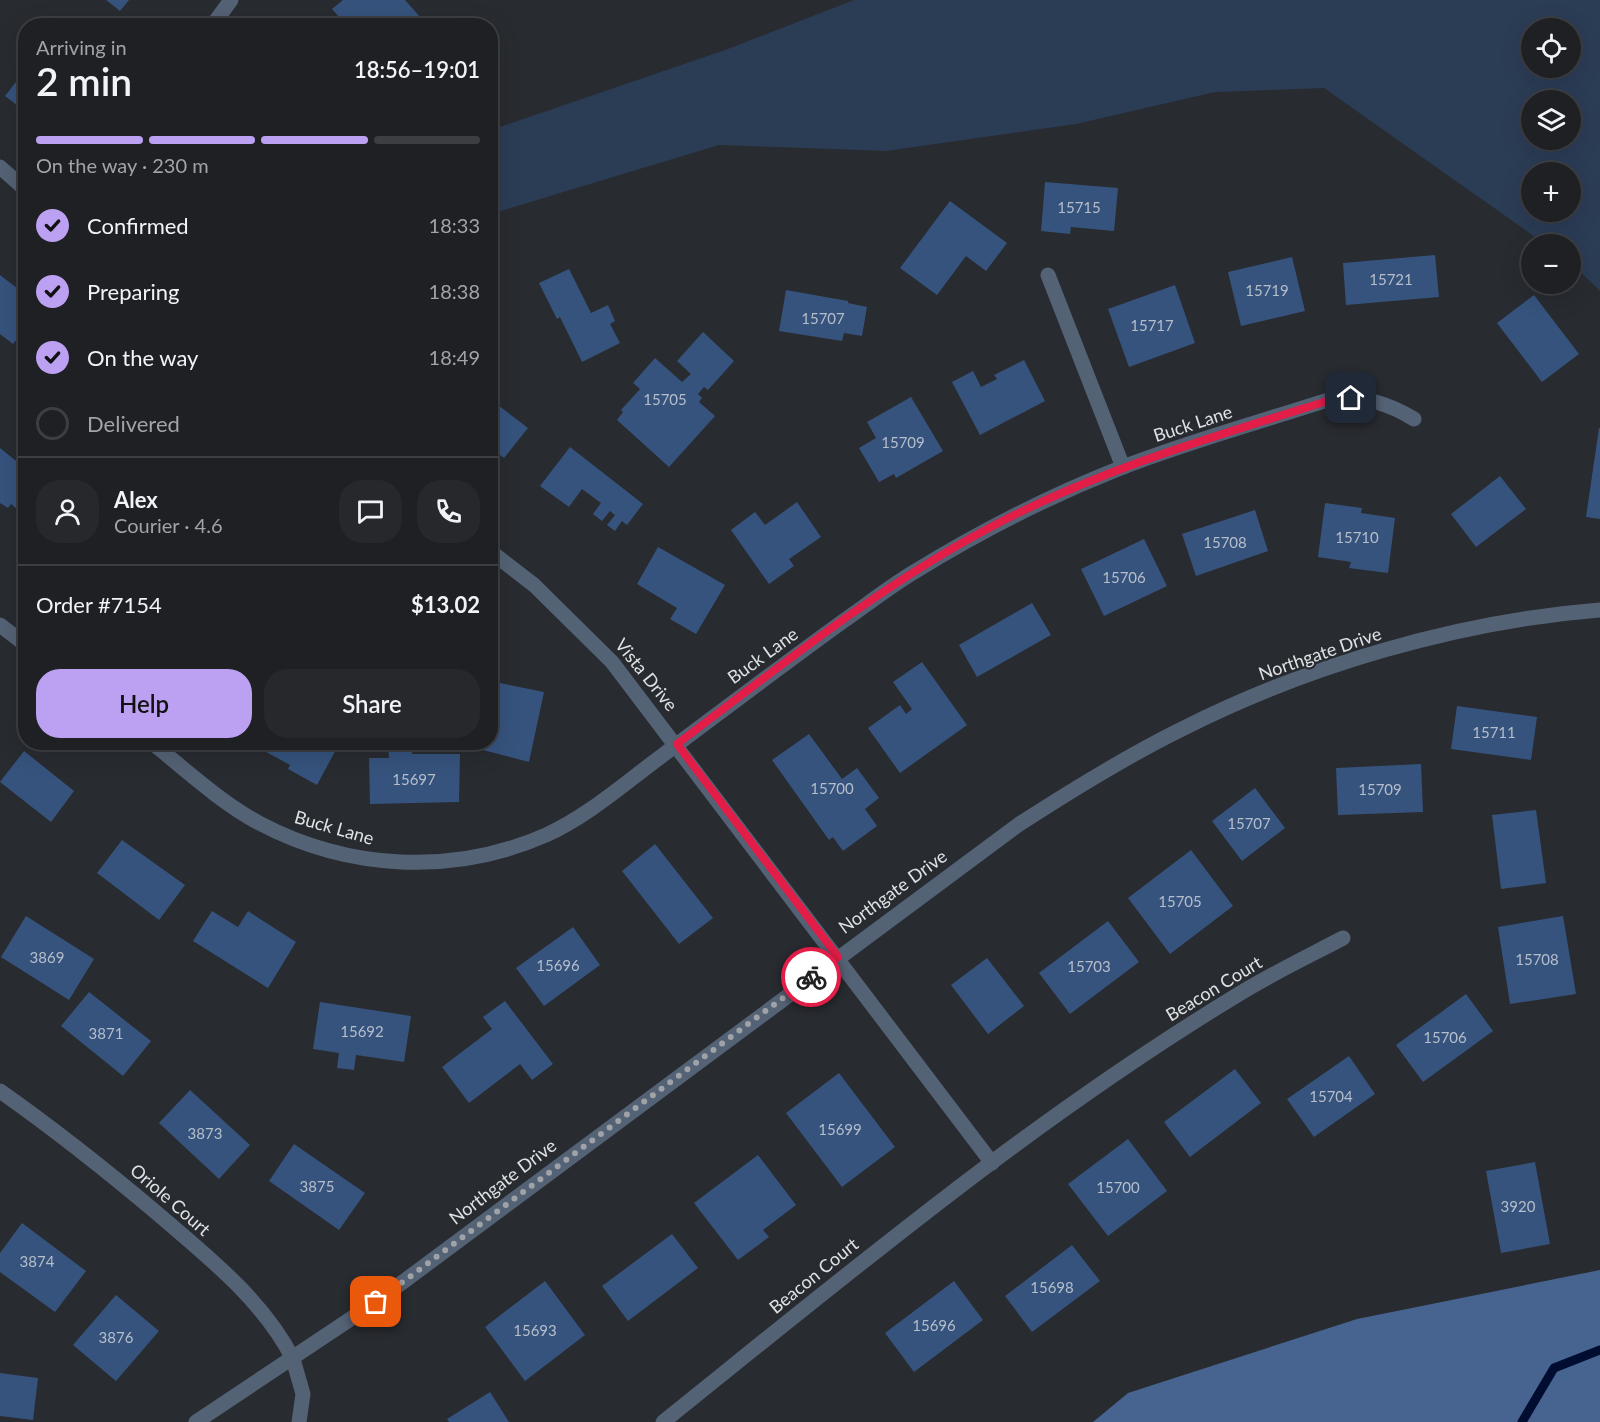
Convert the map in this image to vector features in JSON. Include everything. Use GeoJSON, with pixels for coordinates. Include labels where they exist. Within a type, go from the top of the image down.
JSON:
{"type":"FeatureCollection","features":[{"type":"Feature","properties":{"kind":"street"},"geometry":{"type":"LineString","coordinates":[[218,18],[231,0]]}},
{"type":"Feature","properties":{"kind":"street"},"geometry":{"type":"LineString","coordinates":[[0,167],[18,183]]}},
{"type":"Feature","properties":{"kind":"street"},"geometry":{"type":"LineString","coordinates":[[1048,275],[1123,467]]}},
{"type":"Feature","properties":{"kind":"street","name":"Buck Lane"},"geometry":{"type":"LineString","coordinates":[[161,750],[233,807],[258,823],[302,843],[348,856],[415,863],[453,861],[491,854],[545,835],[587,812],[910,574],[990,528],[1073,487],[1123,467],[1337,398],[1365,398],[1391,405],[1414,419]]}},
{"type":"Feature","properties":{"kind":"street","name":"Vista Drive"},"geometry":{"type":"LineString","coordinates":[[498,558],[534,585],[575,622],[612,662],[838,957]]}},
{"type":"Feature","properties":{"kind":"street","name":"Northgate Drive"},"geometry":{"type":"LineString","coordinates":[[196,1422],[376,1302],[1018,825],[1099,773],[1184,728],[1272,689],[1362,657],[1474,628],[1600,610]]}},
{"type":"Feature","properties":{"kind":"street"},"geometry":{"type":"LineString","coordinates":[[0,625],[18,639]]}},
{"type":"Feature","properties":{"kind":"street","name":"Beacon Court"},"geometry":{"type":"LineString","coordinates":[[663,1422],[912,1222],[1135,1060],[1241,993],[1343,938]]}},
{"type":"Feature","properties":{"kind":"street"},"geometry":{"type":"LineString","coordinates":[[838,957],[992,1162]]}},
{"type":"Feature","properties":{"kind":"street","name":"Oriole Court"},"geometry":{"type":"LineString","coordinates":[[0,1091],[113,1177],[186,1238],[256,1304],[279,1332],[293,1359],[303,1394],[299,1422]]}},
{"type":"Feature","properties":{"kind":"shaded area"},"geometry":{"type":"Polygon","coordinates":[[[854,0],[1600,0],[1600,291],[1581,273],[1581,234],[1531,234],[1324,88],[1215,92],[1076,124],[886,151],[719,145],[498,212],[498,128],[725,50],[854,0]]]}},
{"type":"Feature","properties":{"kind":"shaded area"},"geometry":{"type":"Polygon","coordinates":[[[1600,1270],[1600,1422],[1093,1422],[1128,1393],[1357,1319],[1600,1270]]]}},
{"type":"Feature","properties":{"kind":"building"},"geometry":{"type":"Polygon","coordinates":[[[106,0],[129,0],[120,11],[106,0]]]}},
{"type":"Feature","properties":{"kind":"building"},"geometry":{"type":"Polygon","coordinates":[[[343,0],[405,0],[421,18],[340,18],[332,9],[343,0]]]}},
{"type":"Feature","properties":{"kind":"building"},"geometry":{"type":"Polygon","coordinates":[[[18,79],[18,106],[5,96],[18,79]]]}},
{"type":"Feature","properties":{"kind":"building"},"geometry":{"type":"Polygon","coordinates":[[[1045,182],[1118,188],[1114,231],[1071,227],[1070,234],[1041,231],[1045,182]]]}},
{"type":"Feature","properties":{"kind":"building"},"geometry":{"type":"Polygon","coordinates":[[[950,201],[1007,243],[986,271],[966,256],[937,295],[900,268],[950,201]]]}},
{"type":"Feature","properties":{"kind":"building"},"geometry":{"type":"Polygon","coordinates":[[[1435,255],[1439,297],[1346,305],[1343,263],[1435,255]]]}},
{"type":"Feature","properties":{"kind":"building"},"geometry":{"type":"Polygon","coordinates":[[[1292,257],[1305,311],[1241,326],[1228,272],[1292,257]]]}},
{"type":"Feature","properties":{"kind":"building"},"geometry":{"type":"Polygon","coordinates":[[[569,269],[591,313],[608,305],[615,321],[610,324],[620,343],[582,362],[560,317],[557,319],[539,283],[569,269]]]}},
{"type":"Feature","properties":{"kind":"building"},"geometry":{"type":"Polygon","coordinates":[[[0,275],[18,289],[18,338],[13,344],[0,334],[0,275]]]}},
{"type":"Feature","properties":{"kind":"building"},"geometry":{"type":"Polygon","coordinates":[[[1175,285],[1195,343],[1129,367],[1108,309],[1175,285]]]}},
{"type":"Feature","properties":{"kind":"building"},"geometry":{"type":"Polygon","coordinates":[[[786,290],[848,301],[848,303],[867,307],[862,336],[844,333],[842,341],[779,331],[786,290]]]}},
{"type":"Feature","properties":{"kind":"building"},"geometry":{"type":"Polygon","coordinates":[[[1534,295],[1579,354],[1542,382],[1497,323],[1534,295]]]}},
{"type":"Feature","properties":{"kind":"building"},"geometry":{"type":"Polygon","coordinates":[[[703,332],[734,361],[708,390],[704,387],[698,394],[702,398],[699,402],[715,416],[669,467],[617,420],[623,412],[621,410],[640,389],[633,383],[655,358],[682,382],[691,374],[677,361],[703,332]]]}},
{"type":"Feature","properties":{"kind":"building"},"geometry":{"type":"Polygon","coordinates":[[[1024,360],[1045,401],[980,435],[952,382],[973,371],[981,387],[997,379],[994,375],[1024,360]]]}},
{"type":"Feature","properties":{"kind":"building"},"geometry":{"type":"Polygon","coordinates":[[[911,397],[943,451],[896,478],[894,474],[879,482],[859,448],[876,438],[867,422],[911,397]]]}},
{"type":"Feature","properties":{"kind":"building"},"geometry":{"type":"Polygon","coordinates":[[[498,405],[528,428],[504,458],[498,453],[498,405]]]}},
{"type":"Feature","properties":{"kind":"building"},"geometry":{"type":"Polygon","coordinates":[[[1600,428],[1600,519],[1586,517],[1600,428]]]}},
{"type":"Feature","properties":{"kind":"building"},"geometry":{"type":"Polygon","coordinates":[[[570,447],[643,504],[627,525],[622,521],[615,531],[607,525],[615,515],[610,511],[602,521],[593,514],[601,503],[582,489],[569,507],[540,486],[570,447]]]}},
{"type":"Feature","properties":{"kind":"building"},"geometry":{"type":"Polygon","coordinates":[[[0,448],[18,463],[18,510],[11,504],[8,508],[0,503],[0,448]]]}},
{"type":"Feature","properties":{"kind":"building"},"geometry":{"type":"Polygon","coordinates":[[[1500,476],[1526,509],[1476,547],[1451,514],[1500,476]]]}},
{"type":"Feature","properties":{"kind":"building"},"geometry":{"type":"Polygon","coordinates":[[[797,502],[821,537],[789,559],[794,566],[769,584],[731,530],[755,512],[765,525],[797,502]]]}},
{"type":"Feature","properties":{"kind":"building"},"geometry":{"type":"Polygon","coordinates":[[[1325,503],[1362,508],[1361,513],[1395,518],[1388,573],[1349,568],[1351,562],[1318,557],[1325,503]]]}},
{"type":"Feature","properties":{"kind":"building"},"geometry":{"type":"Polygon","coordinates":[[[1255,510],[1268,551],[1196,576],[1182,534],[1255,510]]]}},
{"type":"Feature","properties":{"kind":"building"},"geometry":{"type":"Polygon","coordinates":[[[1144,539],[1167,586],[1104,616],[1081,569],[1144,539]]]}},
{"type":"Feature","properties":{"kind":"building"},"geometry":{"type":"Polygon","coordinates":[[[658,547],[725,585],[696,634],[670,619],[677,608],[637,584],[658,547]]]}},
{"type":"Feature","properties":{"kind":"building"},"geometry":{"type":"Polygon","coordinates":[[[1032,603],[1051,635],[977,677],[959,645],[1032,603]]]}},
{"type":"Feature","properties":{"kind":"building"},"geometry":{"type":"Polygon","coordinates":[[[922,662],[967,725],[900,773],[868,728],[900,705],[906,714],[912,709],[893,682],[922,662]]]}},
{"type":"Feature","properties":{"kind":"building"},"geometry":{"type":"Polygon","coordinates":[[[498,683],[544,692],[529,762],[483,750],[498,750],[498,683]]]}},
{"type":"Feature","properties":{"kind":"building"},"geometry":{"type":"Polygon","coordinates":[[[1457,706],[1537,717],[1531,760],[1451,749],[1457,706]]]}},
{"type":"Feature","properties":{"kind":"building"},"geometry":{"type":"Polygon","coordinates":[[[809,734],[842,779],[857,768],[879,798],[865,809],[877,826],[843,851],[833,837],[829,840],[772,760],[809,734]]]}},
{"type":"Feature","properties":{"kind":"building"},"geometry":{"type":"Polygon","coordinates":[[[263,750],[336,750],[317,785],[288,769],[290,765],[263,750]]]}},
{"type":"Feature","properties":{"kind":"building"},"geometry":{"type":"Polygon","coordinates":[[[388,750],[412,750],[412,754],[460,754],[459,802],[370,804],[369,758],[389,758],[388,750]]]}},
{"type":"Feature","properties":{"kind":"building"},"geometry":{"type":"Polygon","coordinates":[[[24,751],[74,791],[51,822],[0,782],[24,751]]]}},
{"type":"Feature","properties":{"kind":"building"},"geometry":{"type":"Polygon","coordinates":[[[1421,764],[1423,812],[1338,815],[1336,768],[1421,764]]]}},
{"type":"Feature","properties":{"kind":"building"},"geometry":{"type":"Polygon","coordinates":[[[1255,788],[1285,828],[1242,861],[1212,821],[1255,788]]]}},
{"type":"Feature","properties":{"kind":"building"},"geometry":{"type":"Polygon","coordinates":[[[1536,810],[1546,883],[1501,889],[1492,815],[1536,810]]]}},
{"type":"Feature","properties":{"kind":"building"},"geometry":{"type":"Polygon","coordinates":[[[122,840],[185,885],[159,920],[97,873],[122,840]]]}},
{"type":"Feature","properties":{"kind":"building"},"geometry":{"type":"Polygon","coordinates":[[[655,844],[713,918],[679,944],[622,871],[655,844]]]}},
{"type":"Feature","properties":{"kind":"building"},"geometry":{"type":"Polygon","coordinates":[[[1191,850],[1233,906],[1170,954],[1128,898],[1191,850]]]}},
{"type":"Feature","properties":{"kind":"building"},"geometry":{"type":"Polygon","coordinates":[[[212,911],[238,927],[248,911],[296,942],[268,988],[193,941],[212,911]]]}},
{"type":"Feature","properties":{"kind":"building"},"geometry":{"type":"Polygon","coordinates":[[[26,916],[94,959],[69,1000],[1,957],[26,916]]]}},
{"type":"Feature","properties":{"kind":"building"},"geometry":{"type":"Polygon","coordinates":[[[1563,916],[1576,994],[1510,1004],[1498,927],[1563,916]]]}},
{"type":"Feature","properties":{"kind":"building"},"geometry":{"type":"Polygon","coordinates":[[[1108,921],[1139,962],[1070,1014],[1039,973],[1108,921]]]}},
{"type":"Feature","properties":{"kind":"building"},"geometry":{"type":"Polygon","coordinates":[[[573,927],[600,965],[544,1006],[516,968],[573,927]]]}},
{"type":"Feature","properties":{"kind":"building"},"geometry":{"type":"Polygon","coordinates":[[[987,958],[1024,1006],[988,1034],[951,985],[987,958]]]}},
{"type":"Feature","properties":{"kind":"building"},"geometry":{"type":"Polygon","coordinates":[[[89,992],[151,1041],[123,1076],[61,1026],[89,992]]]}},
{"type":"Feature","properties":{"kind":"building"},"geometry":{"type":"Polygon","coordinates":[[[1466,994],[1493,1031],[1423,1082],[1396,1045],[1466,994]]]}},
{"type":"Feature","properties":{"kind":"building"},"geometry":{"type":"Polygon","coordinates":[[[505,1001],[553,1064],[532,1080],[520,1064],[469,1103],[442,1067],[492,1029],[483,1017],[505,1001]]]}},
{"type":"Feature","properties":{"kind":"building"},"geometry":{"type":"Polygon","coordinates":[[[320,1002],[411,1016],[404,1062],[356,1055],[354,1070],[337,1068],[339,1053],[313,1049],[320,1002]]]}},
{"type":"Feature","properties":{"kind":"building"},"geometry":{"type":"Polygon","coordinates":[[[1349,1056],[1375,1094],[1314,1137],[1287,1099],[1349,1056]]]}},
{"type":"Feature","properties":{"kind":"building"},"geometry":{"type":"Polygon","coordinates":[[[1235,1069],[1261,1103],[1190,1157],[1164,1122],[1235,1069]]]}},
{"type":"Feature","properties":{"kind":"building"},"geometry":{"type":"Polygon","coordinates":[[[839,1073],[895,1147],[842,1187],[786,1113],[839,1073]]]}},
{"type":"Feature","properties":{"kind":"building"},"geometry":{"type":"Polygon","coordinates":[[[190,1090],[250,1145],[219,1179],[159,1123],[190,1090]]]}},
{"type":"Feature","properties":{"kind":"building"},"geometry":{"type":"Polygon","coordinates":[[[1128,1139],[1167,1191],[1108,1236],[1068,1184],[1128,1139]]]}},
{"type":"Feature","properties":{"kind":"building"},"geometry":{"type":"Polygon","coordinates":[[[294,1144],[365,1193],[339,1230],[269,1181],[294,1144]]]}},
{"type":"Feature","properties":{"kind":"building"},"geometry":{"type":"Polygon","coordinates":[[[758,1155],[796,1205],[763,1230],[769,1237],[738,1260],[694,1203],[758,1155]]]}},
{"type":"Feature","properties":{"kind":"building"},"geometry":{"type":"Polygon","coordinates":[[[1535,1162],[1550,1244],[1501,1253],[1486,1171],[1535,1162]]]}},
{"type":"Feature","properties":{"kind":"building"},"geometry":{"type":"Polygon","coordinates":[[[22,1223],[86,1271],[55,1312],[0,1272],[0,1253],[22,1223]]]}},
{"type":"Feature","properties":{"kind":"building"},"geometry":{"type":"Polygon","coordinates":[[[672,1234],[698,1268],[628,1321],[602,1286],[672,1234]]]}},
{"type":"Feature","properties":{"kind":"building"},"geometry":{"type":"Polygon","coordinates":[[[1072,1245],[1100,1281],[1032,1332],[1005,1296],[1072,1245]]]}},
{"type":"Feature","properties":{"kind":"building"},"geometry":{"type":"Polygon","coordinates":[[[545,1281],[585,1335],[525,1381],[485,1327],[545,1281]]]}},
{"type":"Feature","properties":{"kind":"building"},"geometry":{"type":"Polygon","coordinates":[[[954,1281],[983,1320],[914,1372],[885,1333],[954,1281]]]}},
{"type":"Feature","properties":{"kind":"building"},"geometry":{"type":"Polygon","coordinates":[[[116,1295],[159,1331],[116,1381],[73,1345],[116,1295]]]}},
{"type":"Feature","properties":{"kind":"building"},"geometry":{"type":"Polygon","coordinates":[[[0,1373],[38,1378],[33,1420],[0,1416],[0,1373]]]}},
{"type":"Feature","properties":{"kind":"building"},"geometry":{"type":"Polygon","coordinates":[[[490,1392],[509,1422],[449,1422],[447,1419],[490,1392]]]}},
{"type":"Feature","properties":{"kind":"waterway"},"geometry":{"type":"LineString","coordinates":[[1522,1422],[1554,1368],[1600,1350]]}},
{"type":"Feature","properties":{"kind":"way so far"},"geometry":{"type":"LineString","coordinates":[[376,1302],[811,977]]}},
{"type":"Feature","properties":{"kind":"route"},"geometry":{"type":"LineString","coordinates":[[811,977],[838,957],[677,744],[910,574],[990,528],[1073,487],[1123,467],[1337,398],[1351,398]]}}]}
